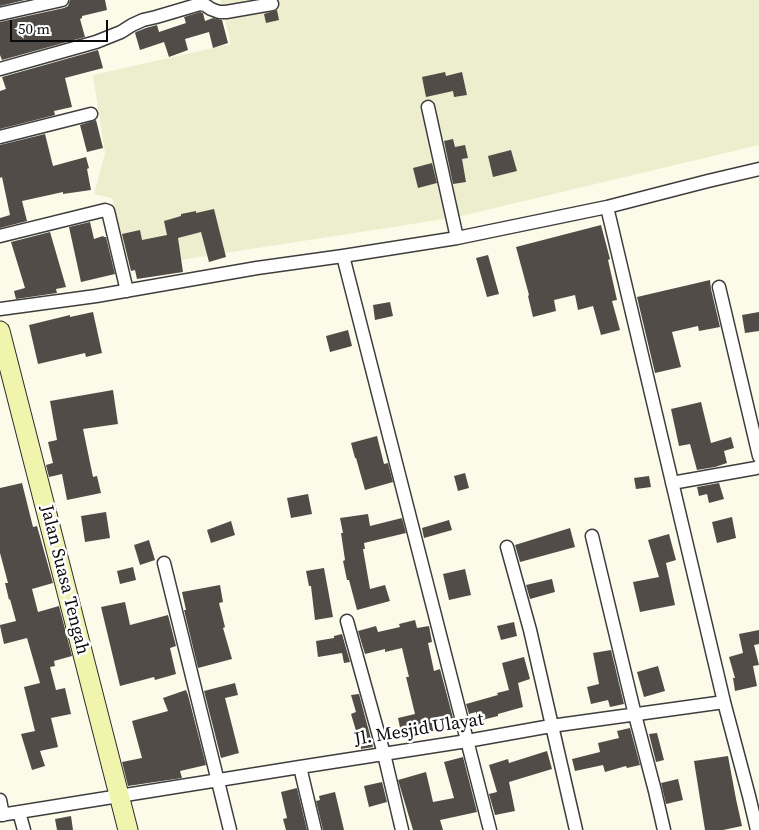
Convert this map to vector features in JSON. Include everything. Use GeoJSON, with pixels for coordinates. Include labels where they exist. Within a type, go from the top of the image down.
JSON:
{"type":"FeatureCollection","features":[{"type":"Feature","properties":{"kind":"street"},"geometry":{"type":"LineString","coordinates":[[0,14],[62,0]]}},
{"type":"Feature","properties":{"kind":"street"},"geometry":{"type":"LineString","coordinates":[[0,70],[96,42],[121,32],[143,20],[156,18],[200,4],[219,12],[272,4]]}},
{"type":"Feature","properties":{"kind":"street"},"geometry":{"type":"LineString","coordinates":[[428,107],[456,238]]}},
{"type":"Feature","properties":{"kind":"street"},"geometry":{"type":"LineString","coordinates":[[0,137],[91,114]]}},
{"type":"Feature","properties":{"kind":"street"},"geometry":{"type":"LineString","coordinates":[[0,310],[126,285],[343,256],[456,238],[606,207],[759,169]]}},
{"type":"Feature","properties":{"kind":"street"},"geometry":{"type":"LineString","coordinates":[[606,207],[724,702],[754,795],[756,830]]}},
{"type":"Feature","properties":{"kind":"street"},"geometry":{"type":"LineString","coordinates":[[0,236],[105,210],[108,211],[126,285]]}},
{"type":"Feature","properties":{"kind":"street"},"geometry":{"type":"LineString","coordinates":[[343,256],[490,830]]}},
{"type":"Feature","properties":{"kind":"street"},"geometry":{"type":"LineString","coordinates":[[719,287],[759,456]]}},
{"type":"Feature","properties":{"kind":"street","name":"Jalan Suasa Tengah"},"geometry":{"type":"LineString","coordinates":[[0,331],[128,830]]}},
{"type":"Feature","properties":{"kind":"street"},"geometry":{"type":"LineString","coordinates":[[672,483],[759,466]]}},
{"type":"Feature","properties":{"kind":"street"},"geometry":{"type":"LineString","coordinates":[[592,536],[664,830]]}},
{"type":"Feature","properties":{"kind":"street"},"geometry":{"type":"LineString","coordinates":[[507,547],[530,630],[576,830]]}},
{"type":"Feature","properties":{"kind":"street"},"geometry":{"type":"LineString","coordinates":[[164,563],[230,830]]}},
{"type":"Feature","properties":{"kind":"street"},"geometry":{"type":"LineString","coordinates":[[347,621],[384,754],[402,830]]}},
{"type":"Feature","properties":{"kind":"street","name":"Jl. Mesjid Ulayat"},"geometry":{"type":"LineString","coordinates":[[2,815],[551,726],[724,702]]}},
{"type":"Feature","properties":{"kind":"street"},"geometry":{"type":"LineString","coordinates":[[300,766],[315,830]]}},
{"type":"Feature","properties":{"kind":"street"},"geometry":{"type":"LineString","coordinates":[[0,800],[2,815]]}},
{"type":"Feature","properties":{"kind":"street"},"geometry":{"type":"LineString","coordinates":[[19,812],[24,830]]}},
{"type":"Feature","properties":{"kind":"green space"},"geometry":{"type":"Polygon","coordinates":[[[220,0],[759,0],[759,145],[457,217],[129,268],[112,198],[94,194],[105,153],[93,75],[231,44],[220,0]]]}},
{"type":"Feature","properties":{"kind":"building"},"geometry":{"type":"Polygon","coordinates":[[[0,0],[25,0],[0,6],[0,0]]]}},
{"type":"Feature","properties":{"kind":"building"},"geometry":{"type":"Polygon","coordinates":[[[70,0],[105,0],[107,10],[82,16],[80,19],[85,37],[2,60],[0,55],[0,22],[64,8],[68,6],[70,0]]]}},
{"type":"Feature","properties":{"kind":"building"},"geometry":{"type":"Polygon","coordinates":[[[277,10],[279,20],[266,23],[264,14],[277,10]]]}},
{"type":"Feature","properties":{"kind":"building"},"geometry":{"type":"Polygon","coordinates":[[[200,12],[203,13],[205,21],[213,18],[222,20],[228,43],[213,48],[209,32],[185,39],[188,50],[169,57],[164,42],[140,50],[136,32],[157,25],[159,32],[186,23],[184,17],[200,12]]]}},
{"type":"Feature","properties":{"kind":"building"},"geometry":{"type":"Polygon","coordinates":[[[98,50],[103,68],[65,78],[72,107],[54,111],[55,115],[0,129],[0,91],[6,89],[2,77],[98,50]]]}},
{"type":"Feature","properties":{"kind":"building"},"geometry":{"type":"Polygon","coordinates":[[[445,72],[446,76],[462,72],[467,95],[454,97],[453,91],[426,97],[422,77],[445,72]]]}},
{"type":"Feature","properties":{"kind":"building"},"geometry":{"type":"Polygon","coordinates":[[[96,120],[103,148],[87,152],[80,125],[96,120]]]}},
{"type":"Feature","properties":{"kind":"building"},"geometry":{"type":"Polygon","coordinates":[[[45,134],[53,166],[86,157],[91,190],[63,194],[63,192],[22,201],[27,221],[0,228],[0,218],[10,215],[2,177],[0,178],[0,145],[45,134]]]}},
{"type":"Feature","properties":{"kind":"building"},"geometry":{"type":"Polygon","coordinates":[[[453,139],[455,147],[465,145],[468,158],[462,159],[466,182],[453,184],[444,141],[453,139]]]}},
{"type":"Feature","properties":{"kind":"building"},"geometry":{"type":"Polygon","coordinates":[[[511,150],[517,171],[493,177],[488,156],[511,150]]]}},
{"type":"Feature","properties":{"kind":"building"},"geometry":{"type":"Polygon","coordinates":[[[432,163],[437,183],[418,188],[413,168],[432,163]]]}},
{"type":"Feature","properties":{"kind":"building"},"geometry":{"type":"Polygon","coordinates":[[[214,209],[226,257],[209,262],[201,232],[178,238],[183,272],[137,279],[135,270],[131,271],[122,234],[140,230],[142,240],[167,235],[164,221],[181,216],[181,214],[214,209]]]}},
{"type":"Feature","properties":{"kind":"building"},"geometry":{"type":"Polygon","coordinates":[[[90,222],[94,239],[106,237],[115,274],[81,282],[69,227],[90,222]]]}},
{"type":"Feature","properties":{"kind":"building"},"geometry":{"type":"Polygon","coordinates":[[[601,225],[610,259],[608,260],[617,300],[612,301],[620,330],[601,335],[593,306],[578,310],[575,295],[554,300],[556,311],[533,317],[516,247],[601,225]]]}},
{"type":"Feature","properties":{"kind":"building"},"geometry":{"type":"Polygon","coordinates":[[[50,232],[66,287],[56,289],[57,293],[16,299],[14,291],[25,288],[11,242],[50,232]]]}},
{"type":"Feature","properties":{"kind":"building"},"geometry":{"type":"Polygon","coordinates":[[[488,255],[499,294],[487,297],[476,258],[488,255]]]}},
{"type":"Feature","properties":{"kind":"building"},"geometry":{"type":"Polygon","coordinates":[[[710,280],[720,327],[699,331],[698,326],[672,332],[681,367],[655,373],[637,297],[710,280]]]}},
{"type":"Feature","properties":{"kind":"building"},"geometry":{"type":"Polygon","coordinates":[[[390,302],[393,316],[375,320],[373,305],[390,302]]]}},
{"type":"Feature","properties":{"kind":"building"},"geometry":{"type":"Polygon","coordinates":[[[93,312],[102,353],[86,357],[85,353],[38,364],[29,325],[70,315],[70,317],[93,312]]]}},
{"type":"Feature","properties":{"kind":"building"},"geometry":{"type":"Polygon","coordinates":[[[759,312],[759,331],[745,333],[742,315],[759,312]]]}},
{"type":"Feature","properties":{"kind":"building"},"geometry":{"type":"Polygon","coordinates":[[[348,330],[352,346],[330,352],[326,336],[348,330]]]}},
{"type":"Feature","properties":{"kind":"building"},"geometry":{"type":"Polygon","coordinates":[[[113,390],[118,424],[83,429],[93,477],[97,476],[101,493],[67,500],[62,474],[49,477],[46,465],[53,463],[48,442],[57,440],[50,401],[113,390]]]}},
{"type":"Feature","properties":{"kind":"building"},"geometry":{"type":"Polygon","coordinates":[[[701,402],[711,443],[731,437],[734,448],[724,451],[727,463],[697,470],[690,444],[679,446],[671,409],[701,402]]]}},
{"type":"Feature","properties":{"kind":"building"},"geometry":{"type":"Polygon","coordinates":[[[377,436],[384,464],[388,463],[393,482],[365,490],[351,443],[377,436]]]}},
{"type":"Feature","properties":{"kind":"building"},"geometry":{"type":"Polygon","coordinates":[[[465,473],[469,488],[458,491],[454,476],[465,473]]]}},
{"type":"Feature","properties":{"kind":"building"},"geometry":{"type":"Polygon","coordinates":[[[649,476],[651,487],[636,489],[634,478],[649,476]]]}},
{"type":"Feature","properties":{"kind":"building"},"geometry":{"type":"Polygon","coordinates":[[[22,483],[33,527],[37,526],[53,583],[32,589],[38,612],[59,606],[72,656],[54,661],[55,666],[50,667],[56,690],[65,688],[71,714],[51,718],[58,747],[40,751],[45,766],[32,770],[21,734],[35,731],[24,687],[40,683],[27,638],[4,644],[0,626],[16,621],[5,583],[8,583],[0,553],[0,488],[22,483]]]}},
{"type":"Feature","properties":{"kind":"building"},"geometry":{"type":"Polygon","coordinates":[[[719,483],[724,499],[709,503],[707,494],[699,496],[697,487],[719,483]]]}},
{"type":"Feature","properties":{"kind":"building"},"geometry":{"type":"Polygon","coordinates":[[[308,494],[312,514],[291,518],[287,498],[308,494]]]}},
{"type":"Feature","properties":{"kind":"building"},"geometry":{"type":"Polygon","coordinates":[[[106,512],[110,538],[85,542],[81,516],[106,512]]]}},
{"type":"Feature","properties":{"kind":"building"},"geometry":{"type":"Polygon","coordinates":[[[368,514],[370,526],[402,518],[406,533],[364,543],[365,549],[363,549],[370,589],[385,585],[390,601],[357,610],[343,561],[345,560],[340,518],[368,514]]]}},
{"type":"Feature","properties":{"kind":"building"},"geometry":{"type":"Polygon","coordinates":[[[732,517],[736,538],[717,543],[712,522],[732,517]]]}},
{"type":"Feature","properties":{"kind":"building"},"geometry":{"type":"Polygon","coordinates":[[[449,520],[452,530],[424,538],[422,528],[449,520]]]}},
{"type":"Feature","properties":{"kind":"building"},"geometry":{"type":"Polygon","coordinates":[[[231,521],[235,535],[211,543],[207,530],[231,521]]]}},
{"type":"Feature","properties":{"kind":"building"},"geometry":{"type":"Polygon","coordinates":[[[570,528],[575,547],[520,562],[515,545],[570,528]]]}},
{"type":"Feature","properties":{"kind":"building"},"geometry":{"type":"Polygon","coordinates":[[[669,534],[676,560],[666,563],[675,605],[640,612],[633,582],[659,577],[648,540],[669,534]]]}},
{"type":"Feature","properties":{"kind":"building"},"geometry":{"type":"Polygon","coordinates":[[[149,540],[155,560],[140,565],[134,545],[149,540]]]}},
{"type":"Feature","properties":{"kind":"building"},"geometry":{"type":"Polygon","coordinates":[[[133,567],[136,580],[120,584],[117,571],[133,567]]]}},
{"type":"Feature","properties":{"kind":"building"},"geometry":{"type":"Polygon","coordinates":[[[324,568],[333,617],[315,620],[311,586],[309,586],[306,571],[324,568]]]}},
{"type":"Feature","properties":{"kind":"building"},"geometry":{"type":"Polygon","coordinates":[[[465,569],[471,595],[449,600],[443,574],[465,569]]]}},
{"type":"Feature","properties":{"kind":"building"},"geometry":{"type":"Polygon","coordinates":[[[552,579],[555,592],[530,599],[526,585],[552,579]]]}},
{"type":"Feature","properties":{"kind":"building"},"geometry":{"type":"Polygon","coordinates":[[[220,585],[223,602],[219,603],[225,627],[223,628],[232,659],[198,668],[184,610],[186,610],[182,592],[220,585]]]}},
{"type":"Feature","properties":{"kind":"building"},"geometry":{"type":"Polygon","coordinates":[[[125,602],[130,625],[168,615],[176,646],[170,648],[176,674],[155,680],[154,677],[120,686],[101,607],[125,602]]]}},
{"type":"Feature","properties":{"kind":"building"},"geometry":{"type":"Polygon","coordinates":[[[415,620],[417,628],[429,626],[432,642],[428,643],[434,671],[440,669],[453,718],[436,723],[438,730],[402,737],[398,718],[415,714],[406,677],[409,677],[402,648],[385,652],[385,649],[365,654],[358,631],[376,626],[378,632],[400,627],[399,624],[415,620]]]}},
{"type":"Feature","properties":{"kind":"building"},"geometry":{"type":"Polygon","coordinates":[[[514,622],[517,636],[501,640],[497,626],[514,622]]]}},
{"type":"Feature","properties":{"kind":"building"},"geometry":{"type":"Polygon","coordinates":[[[759,630],[759,644],[754,645],[759,665],[753,666],[757,686],[735,691],[733,678],[735,678],[729,657],[743,653],[739,634],[759,630]]]}},
{"type":"Feature","properties":{"kind":"building"},"geometry":{"type":"Polygon","coordinates":[[[342,634],[350,662],[344,663],[342,653],[318,657],[316,641],[334,638],[334,636],[342,634]]]}},
{"type":"Feature","properties":{"kind":"building"},"geometry":{"type":"Polygon","coordinates":[[[611,650],[624,704],[610,707],[608,700],[591,704],[587,687],[599,684],[593,653],[611,650]]]}},
{"type":"Feature","properties":{"kind":"building"},"geometry":{"type":"Polygon","coordinates":[[[524,657],[530,679],[518,683],[523,707],[478,721],[476,712],[469,714],[466,704],[509,690],[502,663],[524,657]]]}},
{"type":"Feature","properties":{"kind":"building"},"geometry":{"type":"Polygon","coordinates":[[[658,666],[665,691],[644,697],[637,672],[658,666]]]}},
{"type":"Feature","properties":{"kind":"building"},"geometry":{"type":"Polygon","coordinates":[[[235,683],[238,695],[225,698],[239,753],[221,758],[204,691],[235,683]]]}},
{"type":"Feature","properties":{"kind":"building"},"geometry":{"type":"Polygon","coordinates":[[[186,690],[206,765],[180,771],[182,778],[128,786],[122,762],[142,758],[132,721],[168,711],[163,698],[186,690]]]}},
{"type":"Feature","properties":{"kind":"building"},"geometry":{"type":"Polygon","coordinates":[[[359,694],[373,747],[361,749],[359,733],[357,734],[351,714],[356,712],[351,695],[359,694]]]}},
{"type":"Feature","properties":{"kind":"building"},"geometry":{"type":"Polygon","coordinates":[[[630,728],[640,765],[627,768],[626,766],[605,772],[603,765],[575,771],[572,759],[600,752],[598,743],[619,738],[617,731],[630,728]]]}},
{"type":"Feature","properties":{"kind":"building"},"geometry":{"type":"Polygon","coordinates":[[[657,733],[664,760],[656,762],[649,734],[657,733]]]}},
{"type":"Feature","properties":{"kind":"building"},"geometry":{"type":"Polygon","coordinates":[[[547,751],[552,769],[509,782],[515,811],[495,815],[489,794],[497,792],[489,765],[508,759],[509,763],[547,751]]]}},
{"type":"Feature","properties":{"kind":"building"},"geometry":{"type":"Polygon","coordinates":[[[728,756],[742,826],[723,830],[705,830],[694,761],[728,756]]]}},
{"type":"Feature","properties":{"kind":"building"},"geometry":{"type":"Polygon","coordinates":[[[463,757],[477,812],[440,820],[443,830],[413,830],[398,780],[426,772],[433,802],[454,798],[444,762],[463,757]]]}},
{"type":"Feature","properties":{"kind":"building"},"geometry":{"type":"Polygon","coordinates":[[[678,779],[683,800],[666,804],[661,783],[678,779]]]}},
{"type":"Feature","properties":{"kind":"building"},"geometry":{"type":"Polygon","coordinates":[[[382,782],[387,802],[369,807],[364,786],[382,782]]]}},
{"type":"Feature","properties":{"kind":"building"},"geometry":{"type":"Polygon","coordinates":[[[297,788],[307,830],[286,830],[283,819],[287,818],[281,792],[297,788]]]}},
{"type":"Feature","properties":{"kind":"building"},"geometry":{"type":"Polygon","coordinates":[[[335,792],[344,830],[323,830],[316,801],[320,800],[319,796],[335,792]]]}},
{"type":"Feature","properties":{"kind":"building"},"geometry":{"type":"Polygon","coordinates":[[[71,816],[73,830],[57,830],[55,819],[71,816]]]}}]}
